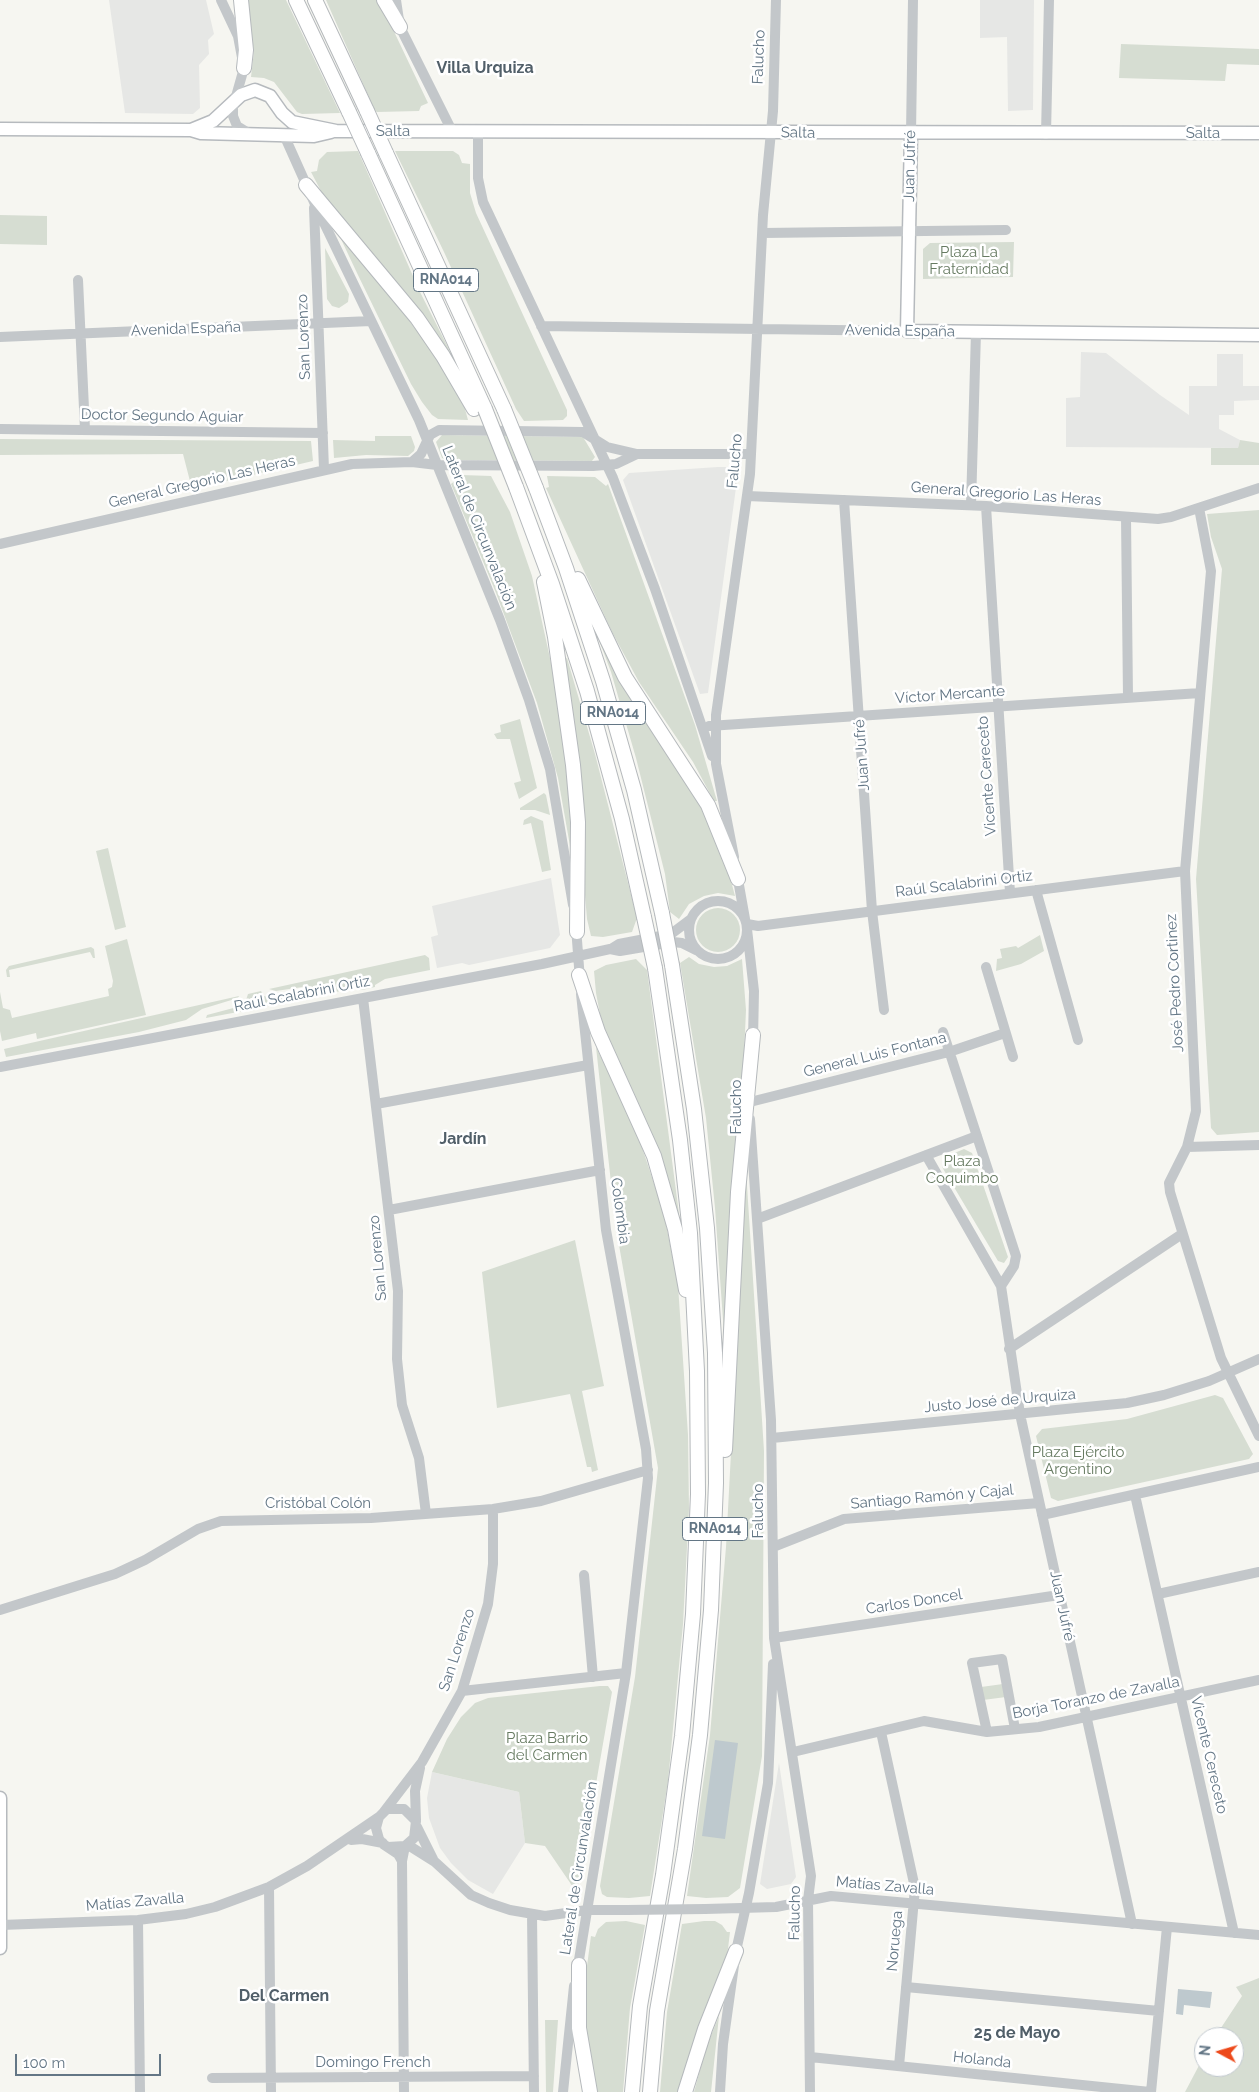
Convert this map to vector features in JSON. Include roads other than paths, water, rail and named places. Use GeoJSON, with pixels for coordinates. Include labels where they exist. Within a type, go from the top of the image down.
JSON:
{"type":"FeatureCollection","features":[{"type":"Feature","properties":{"kind":"highway"},"geometry":{"type":"LineString","coordinates":[[241,0],[246,50],[244,68]]}},
{"type":"Feature","properties":{"kind":"highway","name":"RNA014"},"geometry":{"type":"LineString","coordinates":[[296,0],[368,153],[479,409],[508,465],[534,533],[587,690],[622,819],[655,968],[672,1076],[687,1202],[697,1357],[698,1494],[690,1660],[673,1808],[640,2006],[632,2092]]}},
{"type":"Feature","properties":{"kind":"highway","name":"RNA014"},"geometry":{"type":"LineString","coordinates":[[315,0],[504,409],[548,518],[608,696],[638,809],[672,965],[697,1132],[712,1291],[716,1420],[711,1610],[694,1789],[660,1992],[650,2092]]}},
{"type":"Feature","properties":{"kind":"highway"},"geometry":{"type":"LineString","coordinates":[[384,0],[400,27]]}},
{"type":"Feature","properties":{"kind":"highway"},"geometry":{"type":"LineString","coordinates":[[306,185],[417,318],[479,409]]}},
{"type":"Feature","properties":{"kind":"highway"},"geometry":{"type":"LineString","coordinates":[[548,518],[625,677],[708,805],[738,879]]}},
{"type":"Feature","properties":{"kind":"highway"},"geometry":{"type":"LineString","coordinates":[[534,533],[555,637],[574,765],[578,822],[577,932]]}},
{"type":"Feature","properties":{"kind":"highway"},"geometry":{"type":"LineString","coordinates":[[579,975],[598,1032],[640,1122],[664,1185],[679,1246],[697,1357]]}},
{"type":"Feature","properties":{"kind":"highway"},"geometry":{"type":"LineString","coordinates":[[711,1610],[725,1451],[739,1172],[753,1035]]}},
{"type":"Feature","properties":{"kind":"highway"},"geometry":{"type":"LineString","coordinates":[[684,2092],[705,2029],[736,1951]]}},
{"type":"Feature","properties":{"kind":"highway"},"geometry":{"type":"LineString","coordinates":[[579,1965],[579,2028],[590,2092]]}},
{"type":"Feature","properties":{"kind":"main road","name":"Salta"},"geometry":{"type":"LineString","coordinates":[[191,130],[213,121],[246,92],[259,90],[270,96],[282,114],[292,122],[336,131],[910,134],[1259,133]]}},
{"type":"Feature","properties":{"kind":"main road","name":"Salta"},"geometry":{"type":"LineString","coordinates":[[0,130],[191,130],[201,133],[314,136],[336,131]]}},
{"type":"Feature","properties":{"kind":"main road","name":"Juan Jufré"},"geometry":{"type":"LineString","coordinates":[[907,331],[910,134]]}},
{"type":"Feature","properties":{"kind":"main road","name":"Avenida España"},"geometry":{"type":"LineString","coordinates":[[907,331],[1259,335]]}},
{"type":"Feature","properties":{"kind":"main road"},"geometry":{"type":"LineString","coordinates":[[0,1798],[0,1948]]}},
{"type":"Feature","properties":{"kind":"street"},"geometry":{"type":"LineString","coordinates":[[221,0],[238,36],[244,68],[232,111],[234,122],[239,129],[251,135]]}},
{"type":"Feature","properties":{"kind":"street"},"geometry":{"type":"LineString","coordinates":[[396,0],[400,27],[452,131]]}},
{"type":"Feature","properties":{"kind":"street","name":"Falucho"},"geometry":{"type":"LineString","coordinates":[[776,0],[771,133],[762,233],[751,454],[747,496],[717,700],[716,726],[718,776],[746,924],[753,984],[750,1102],[772,1438],[774,1638],[811,1876],[808,1900],[810,2092]]}},
{"type":"Feature","properties":{"kind":"street","name":"Juan Jufré"},"geometry":{"type":"LineString","coordinates":[[910,134],[913,0]]}},
{"type":"Feature","properties":{"kind":"street"},"geometry":{"type":"LineString","coordinates":[[1046,134],[1049,0]]}},
{"type":"Feature","properties":{"kind":"street"},"geometry":{"type":"LineString","coordinates":[[478,132],[478,178],[481,195],[608,466],[655,589],[718,776]]}},
{"type":"Feature","properties":{"kind":"street","name":"Lateral de Circunvalación"},"geometry":{"type":"LineString","coordinates":[[284,135],[428,440],[500,620],[536,721],[555,794],[577,932],[578,955]]}},
{"type":"Feature","properties":{"kind":"street","name":"San Lorenzo"},"geometry":{"type":"LineString","coordinates":[[314,202],[324,469]]}},
{"type":"Feature","properties":{"kind":"street"},"geometry":{"type":"LineString","coordinates":[[762,233],[1006,230]]}},
{"type":"Feature","properties":{"kind":"street"},"geometry":{"type":"LineString","coordinates":[[78,280],[85,430]]}},
{"type":"Feature","properties":{"kind":"street","name":"Avenida España"},"geometry":{"type":"LineString","coordinates":[[0,337],[371,321]]}},
{"type":"Feature","properties":{"kind":"street","name":"Avenida España"},"geometry":{"type":"LineString","coordinates":[[541,326],[907,331]]}},
{"type":"Feature","properties":{"kind":"street"},"geometry":{"type":"LineString","coordinates":[[971,505],[976,332]]}},
{"type":"Feature","properties":{"kind":"street","name":"Doctor Segundo Aguiar"},"geometry":{"type":"LineString","coordinates":[[0,428],[323,433]]}},
{"type":"Feature","properties":{"kind":"street","name":"General Gregorio Las Heras"},"geometry":{"type":"LineString","coordinates":[[412,462],[421,454],[430,435],[439,430],[583,432],[607,447],[637,454],[751,454]]}},
{"type":"Feature","properties":{"kind":"street","name":"General Gregorio Las Heras"},"geometry":{"type":"LineString","coordinates":[[0,544],[324,469],[365,462],[412,462],[437,465],[608,466],[637,454]]}},
{"type":"Feature","properties":{"kind":"street","name":"General Gregorio Las Heras"},"geometry":{"type":"LineString","coordinates":[[747,496],[971,505],[1158,519],[1199,508],[1259,488]]}},
{"type":"Feature","properties":{"kind":"street","name":"Juan Jufré"},"geometry":{"type":"LineString","coordinates":[[844,500],[872,911],[884,1010]]}},
{"type":"Feature","properties":{"kind":"street","name":"Vicente Cereceto"},"geometry":{"type":"LineString","coordinates":[[986,506],[1010,893]]}},
{"type":"Feature","properties":{"kind":"street","name":"José Pedro Cortinez"},"geometry":{"type":"LineString","coordinates":[[1199,508],[1211,571],[1184,871],[1196,1111],[1187,1147],[1169,1183],[1182,1234],[1227,1373],[1259,1436]]}},
{"type":"Feature","properties":{"kind":"street"},"geometry":{"type":"LineString","coordinates":[[1126,517],[1128,698]]}},
{"type":"Feature","properties":{"kind":"street","name":"Víctor Mercante"},"geometry":{"type":"LineString","coordinates":[[703,727],[1200,693]]}},
{"type":"Feature","properties":{"kind":"street","name":"Raúl Scalabrini Ortiz"},"geometry":{"type":"LineString","coordinates":[[746,924],[758,926],[1184,871]]}},
{"type":"Feature","properties":{"kind":"street"},"geometry":{"type":"LineString","coordinates":[[1036,890],[1078,1040]]}},
{"type":"Feature","properties":{"kind":"street"},"geometry":{"type":"LineString","coordinates":[[718,901],[735,906],[746,924],[742,948],[730,957],[723,959],[709,958],[696,950],[689,936],[691,919],[702,906],[718,901]]}},
{"type":"Feature","properties":{"kind":"street","name":"Raúl Scalabrini Ortiz"},"geometry":{"type":"LineString","coordinates":[[0,1067],[542,964],[610,949],[618,944],[675,932],[691,919]]}},
{"type":"Feature","properties":{"kind":"street","name":"Raúl Scalabrini Ortiz"},"geometry":{"type":"LineString","coordinates":[[610,949],[620,951],[673,942],[682,943],[696,950]]}},
{"type":"Feature","properties":{"kind":"street","name":"Colombia"},"geometry":{"type":"LineString","coordinates":[[578,955],[606,1230],[648,1470]]}},
{"type":"Feature","properties":{"kind":"street"},"geometry":{"type":"LineString","coordinates":[[986,967],[1013,1057]]}},
{"type":"Feature","properties":{"kind":"street","name":"San Lorenzo"},"geometry":{"type":"LineString","coordinates":[[363,998],[398,1291],[397,1359],[402,1405],[419,1458],[426,1514]]}},
{"type":"Feature","properties":{"kind":"street"},"geometry":{"type":"LineString","coordinates":[[943,1032],[1016,1256],[1014,1266],[1001,1286]]}},
{"type":"Feature","properties":{"kind":"street","name":"General Luis Fontana"},"geometry":{"type":"LineString","coordinates":[[750,1102],[949,1052],[1005,1033]]}},
{"type":"Feature","properties":{"kind":"street"},"geometry":{"type":"LineString","coordinates":[[376,1104],[588,1065]]}},
{"type":"Feature","properties":{"kind":"street"},"geometry":{"type":"LineString","coordinates":[[757,1219],[977,1136]]}},
{"type":"Feature","properties":{"kind":"street"},"geometry":{"type":"LineString","coordinates":[[1187,1147],[1259,1145]]}},
{"type":"Feature","properties":{"kind":"street","name":"Juan Jufré"},"geometry":{"type":"LineString","coordinates":[[926,1155],[1001,1286],[1020,1414],[1132,1924]]}},
{"type":"Feature","properties":{"kind":"street"},"geometry":{"type":"LineString","coordinates":[[389,1210],[600,1170]]}},
{"type":"Feature","properties":{"kind":"street"},"geometry":{"type":"LineString","coordinates":[[1010,1349],[1182,1234]]}},
{"type":"Feature","properties":{"kind":"street","name":"Justo José de Urquiza"},"geometry":{"type":"LineString","coordinates":[[772,1438],[1094,1407],[1147,1399],[1227,1373],[1259,1359]]}},
{"type":"Feature","properties":{"kind":"street"},"geometry":{"type":"LineString","coordinates":[[1042,1515],[1259,1467]]}},
{"type":"Feature","properties":{"kind":"street","name":"Lateral de Circunvalación"},"geometry":{"type":"LineString","coordinates":[[563,2092],[572,2004],[626,1673],[646,1509],[648,1470]]}},
{"type":"Feature","properties":{"kind":"street","name":"Cristóbal Colón"},"geometry":{"type":"LineString","coordinates":[[0,1610],[115,1574],[145,1560],[198,1529],[221,1521],[371,1518],[493,1509],[541,1501],[648,1470]]}},
{"type":"Feature","properties":{"kind":"street","name":"Vicente Cereceto"},"geometry":{"type":"LineString","coordinates":[[1135,1495],[1234,1933]]}},
{"type":"Feature","properties":{"kind":"street","name":"Santiago Ramón y Cajal"},"geometry":{"type":"LineString","coordinates":[[773,1547],[844,1519],[1039,1504]]}},
{"type":"Feature","properties":{"kind":"street","name":"San Lorenzo"},"geometry":{"type":"LineString","coordinates":[[381,1815],[422,1762],[462,1691],[488,1604],[493,1564],[493,1509]]}},
{"type":"Feature","properties":{"kind":"street"},"geometry":{"type":"LineString","coordinates":[[1158,1594],[1259,1572]]}},
{"type":"Feature","properties":{"kind":"street"},"geometry":{"type":"LineString","coordinates":[[584,1575],[593,1677]]}},
{"type":"Feature","properties":{"kind":"street","name":"Carlos Doncel"},"geometry":{"type":"LineString","coordinates":[[774,1638],[1059,1595]]}},
{"type":"Feature","properties":{"kind":"street"},"geometry":{"type":"LineString","coordinates":[[720,2092],[723,2044],[736,1951],[768,1784],[772,1733],[774,1638]]}},
{"type":"Feature","properties":{"kind":"street"},"geometry":{"type":"LineString","coordinates":[[987,1732],[972,1663],[1002,1659],[1016,1730]]}},
{"type":"Feature","properties":{"kind":"street"},"geometry":{"type":"LineString","coordinates":[[462,1691],[626,1673]]}},
{"type":"Feature","properties":{"kind":"street","name":"Borja Toranzo de Zavalla"},"geometry":{"type":"LineString","coordinates":[[793,1752],[924,1721],[987,1732],[1016,1730],[1259,1680]]}},
{"type":"Feature","properties":{"kind":"street","name":"Noruega"},"geometry":{"type":"LineString","coordinates":[[881,1732],[915,1888],[899,2066]]}},
{"type":"Feature","properties":{"kind":"street","name":"San Lorenzo"},"geometry":{"type":"LineString","coordinates":[[416,1824],[415,1791],[422,1762]]}},
{"type":"Feature","properties":{"kind":"street"},"geometry":{"type":"LineString","coordinates":[[386,1845],[394,1848],[406,1845],[414,1838],[416,1824],[409,1812],[399,1807],[381,1815],[376,1828],[386,1845],[402,1861]]}},
{"type":"Feature","properties":{"kind":"street","name":"Matías Zavalla"},"geometry":{"type":"LineString","coordinates":[[1,1925],[138,1920],[186,1914],[215,1907],[269,1887],[307,1866],[345,1842],[381,1815]]}},
{"type":"Feature","properties":{"kind":"street","name":"Matías Zavalla"},"geometry":{"type":"LineString","coordinates":[[416,1824],[435,1862]]}},
{"type":"Feature","properties":{"kind":"street","name":"Matías Zavalla"},"geometry":{"type":"LineString","coordinates":[[345,1842],[362,1839],[386,1845]]}},
{"type":"Feature","properties":{"kind":"street"},"geometry":{"type":"LineString","coordinates":[[404,2092],[402,1861],[406,1845]]}},
{"type":"Feature","properties":{"kind":"street","name":"Matías Zavalla"},"geometry":{"type":"LineString","coordinates":[[406,1845],[435,1862],[471,1895],[489,1903],[532,1914],[561,1915],[587,1910],[745,1909],[776,1907],[831,1896],[1259,1935]]}},
{"type":"Feature","properties":{"kind":"street"},"geometry":{"type":"LineString","coordinates":[[269,1887],[271,2092]]}},
{"type":"Feature","properties":{"kind":"street"},"geometry":{"type":"LineString","coordinates":[[532,1914],[534,2092]]}},
{"type":"Feature","properties":{"kind":"street"},"geometry":{"type":"LineString","coordinates":[[138,1920],[140,2092]]}},
{"type":"Feature","properties":{"kind":"street"},"geometry":{"type":"LineString","coordinates":[[1151,2092],[1167,1927]]}},
{"type":"Feature","properties":{"kind":"street"},"geometry":{"type":"LineString","coordinates":[[906,1987],[1159,2011]]}},
{"type":"Feature","properties":{"kind":"street","name":"Holanda"},"geometry":{"type":"LineString","coordinates":[[810,2057],[1151,2092]]}},
{"type":"Feature","properties":{"kind":"street","name":"Domingo French"},"geometry":{"type":"LineString","coordinates":[[212,2078],[534,2076]]}},
{"type":"Feature","properties":{"kind":"district","name":"Villa Urquiza"},"geometry":{"type":"Point","coordinates":[485,68]}},
{"type":"Feature","properties":{"kind":"district","name":"Jardín"},"geometry":{"type":"Point","coordinates":[463,1139]}},
{"type":"Feature","properties":{"kind":"district","name":"Del Carmen"},"geometry":{"type":"Point","coordinates":[284,1996]}},
{"type":"Feature","properties":{"kind":"district","name":"25 de Mayo"},"geometry":{"type":"Point","coordinates":[1017,2033]}},
{"type":"Feature","properties":{"kind":"park label","name":"Plaza La Fraternidad"},"geometry":{"type":"Point","coordinates":[969,260]}},
{"type":"Feature","properties":{"kind":"park label","name":"Plaza Coquimbo"},"geometry":{"type":"Point","coordinates":[962,1170]}},
{"type":"Feature","properties":{"kind":"park label","name":"Plaza Ejército Argentino"},"geometry":{"type":"Point","coordinates":[1078,1460]}},
{"type":"Feature","properties":{"kind":"park label","name":"Plaza Barrio del Carmen"},"geometry":{"type":"Point","coordinates":[547,1746]}}]}
